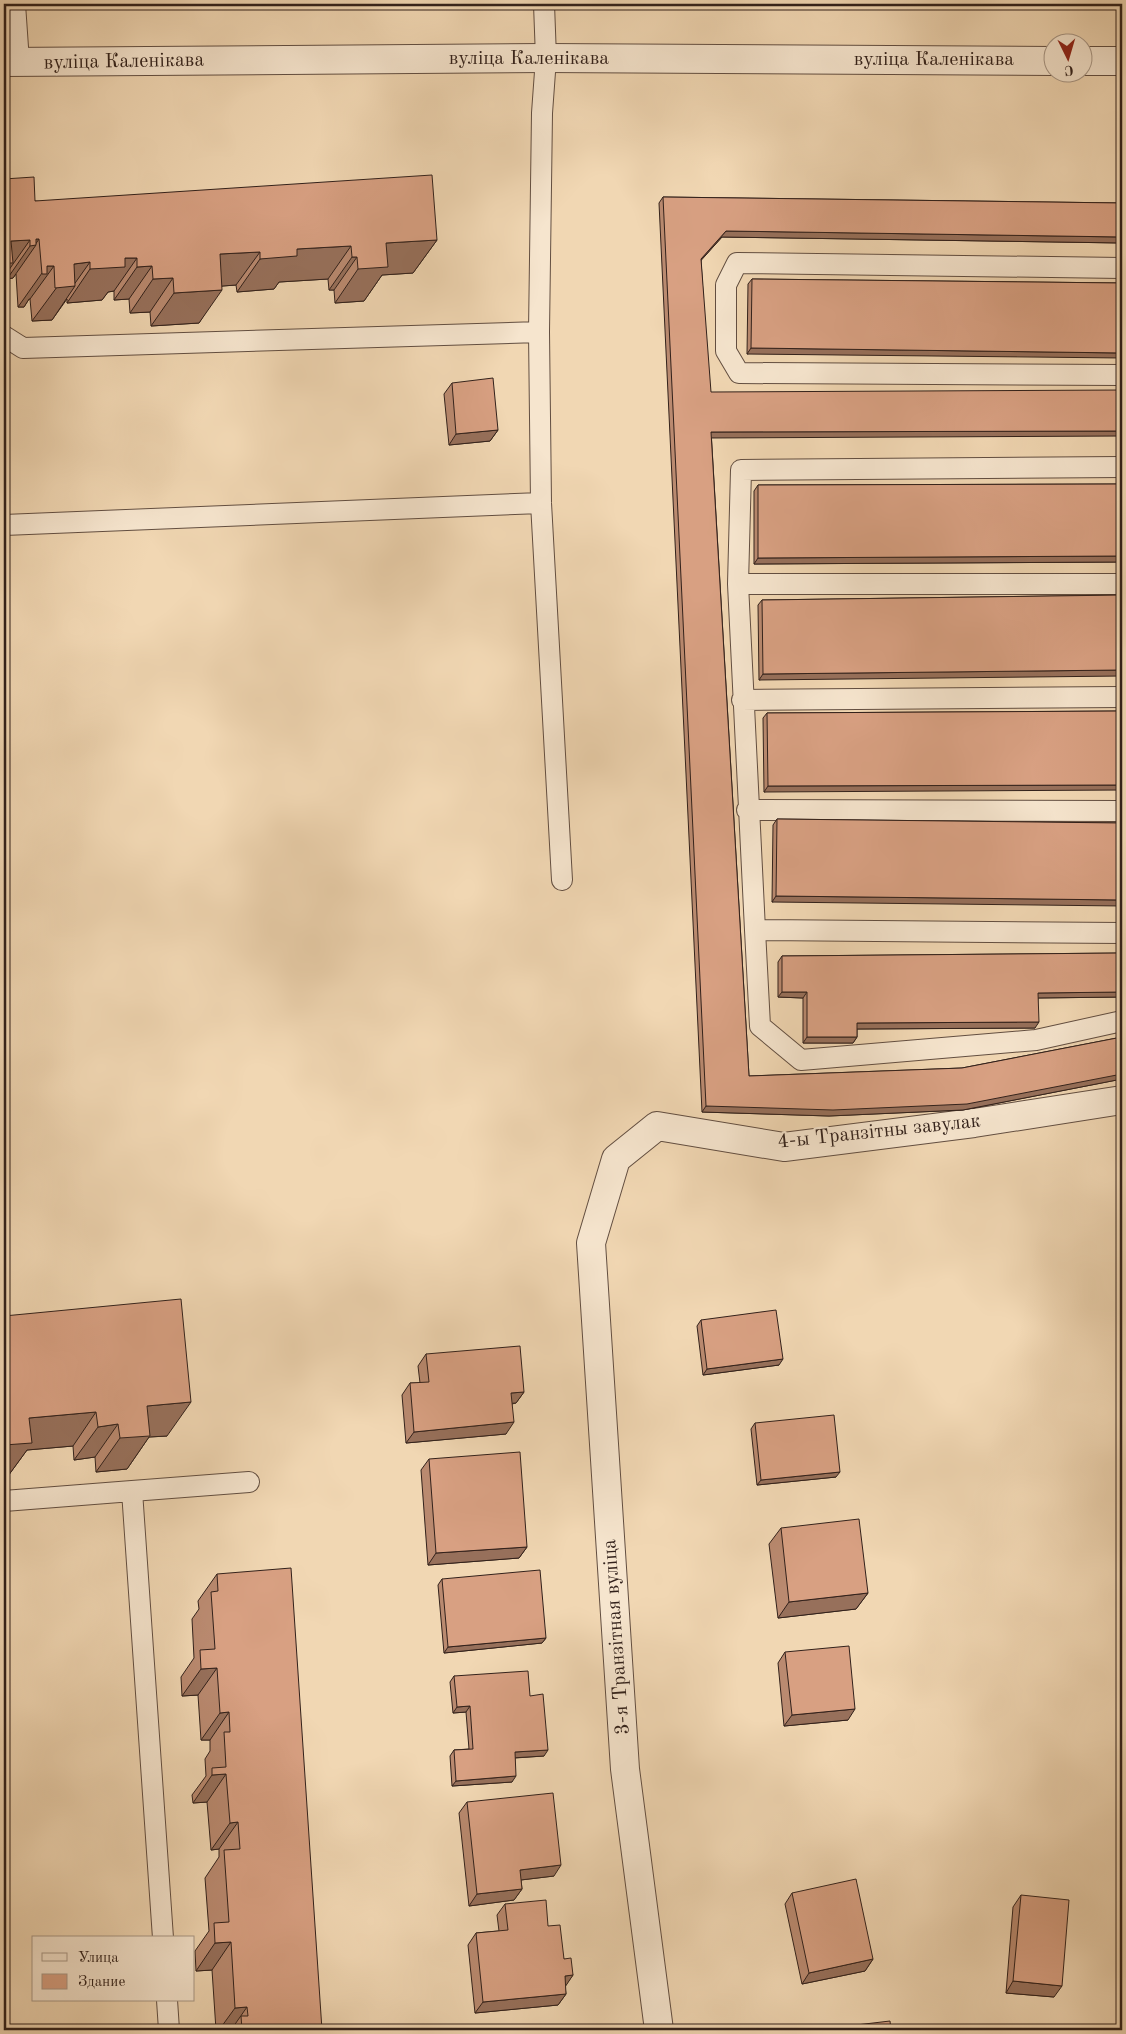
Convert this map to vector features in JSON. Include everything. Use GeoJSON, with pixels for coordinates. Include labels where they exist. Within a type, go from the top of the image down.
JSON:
{"type":"FeatureCollection","features":[{"type":"Feature","properties":{"kind":"street","name":"вуліца Каленікава"},"geometry":{"type":"LineString","coordinates":[[12,62],[546,58],[1044,61]]}},
{"type":"Feature","properties":{"kind":"street"},"geometry":{"type":"LineString","coordinates":[[1094,61],[1122,61]]}},
{"type":"Feature","properties":{"kind":"street","name":"4-ы Транзітны завулак"},"geometry":{"type":"LineString","coordinates":[[591,1243],[616,1159],[657,1126],[784,1147],[974,1123],[1122,1100]]}},
{"type":"Feature","properties":{"kind":"street","name":"3-я Транзітная вуліца"},"geometry":{"type":"LineString","coordinates":[[591,1243],[625,1770],[659,2030]]}},
{"type":"Feature","properties":{"kind":"lane"},"geometry":{"type":"LineString","coordinates":[[12,62],[15,4]]}},
{"type":"Feature","properties":{"kind":"lane"},"geometry":{"type":"LineString","coordinates":[[544,4],[546,58],[542,113],[539,332],[541,503],[562,880]]}},
{"type":"Feature","properties":{"kind":"lane"},"geometry":{"type":"LineString","coordinates":[[1122,268],[737,263],[726,285],[726,351],[739,373],[1122,375]]}},
{"type":"Feature","properties":{"kind":"lane"},"geometry":{"type":"LineString","coordinates":[[4,336],[23,348],[539,332]]}},
{"type":"Feature","properties":{"kind":"lane"},"geometry":{"type":"LineString","coordinates":[[1122,467],[741,470],[738,584],[747,810],[760,1026],[801,1060],[1036,1040],[1122,1021]]}},
{"type":"Feature","properties":{"kind":"lane"},"geometry":{"type":"LineString","coordinates":[[4,525],[541,503]]}},
{"type":"Feature","properties":{"kind":"lane"},"geometry":{"type":"LineString","coordinates":[[738,584],[1122,584]]}},
{"type":"Feature","properties":{"kind":"lane"},"geometry":{"type":"LineString","coordinates":[[742,700],[1122,698]]}},
{"type":"Feature","properties":{"kind":"lane"},"geometry":{"type":"LineString","coordinates":[[747,810],[1122,812]]}},
{"type":"Feature","properties":{"kind":"lane"},"geometry":{"type":"LineString","coordinates":[[755,930],[1122,933]]}},
{"type":"Feature","properties":{"kind":"lane"},"geometry":{"type":"LineString","coordinates":[[4,1501],[249,1482]]}},
{"type":"Feature","properties":{"kind":"lane"},"geometry":{"type":"LineString","coordinates":[[132,1492],[163,1936]]}},
{"type":"Feature","properties":{"kind":"lane"},"geometry":{"type":"LineString","coordinates":[[167,2002],[169,2030]]}},
{"type":"Feature","properties":{"kind":"building"},"geometry":{"type":"Polygon","coordinates":[[[432,175],[437,240],[386,243],[388,267],[358,269],[357,257],[352,257],[351,246],[297,249],[297,256],[260,259],[260,252],[220,254],[222,290],[174,293],[173,278],[153,279],[152,266],[137,267],[137,258],[125,258],[125,267],[90,269],[90,262],[74,264],[75,286],[55,288],[54,266],[47,266],[47,274],[42,274],[39,239],[36,239],[36,245],[30,246],[30,240],[11,241],[13,263],[4,263],[4,179],[34,177],[35,201],[432,175]]]}},
{"type":"Feature","properties":{"kind":"building"},"geometry":{"type":"Polygon","coordinates":[[[663,197],[1122,203],[1122,237],[726,231],[701,259],[711,392],[1122,390],[1122,431],[711,432],[749,1076],[962,1068],[1122,1037],[1122,1074],[967,1104],[833,1110],[706,1106],[663,197]]]}},
{"type":"Feature","properties":{"kind":"building"},"geometry":{"type":"Polygon","coordinates":[[[752,279],[1122,283],[1122,353],[751,348],[752,279]]]}},
{"type":"Feature","properties":{"kind":"building"},"geometry":{"type":"Polygon","coordinates":[[[493,378],[498,430],[456,434],[452,383],[493,378]]]}},
{"type":"Feature","properties":{"kind":"building"},"geometry":{"type":"Polygon","coordinates":[[[1122,484],[1122,556],[758,558],[758,485],[1122,484]]]}},
{"type":"Feature","properties":{"kind":"building"},"geometry":{"type":"Polygon","coordinates":[[[1122,595],[1122,670],[763,674],[762,600],[1122,595]]]}},
{"type":"Feature","properties":{"kind":"building"},"geometry":{"type":"Polygon","coordinates":[[[1122,711],[1122,785],[768,786],[767,713],[1122,711]]]}},
{"type":"Feature","properties":{"kind":"building"},"geometry":{"type":"Polygon","coordinates":[[[777,819],[1122,823],[1122,900],[776,896],[777,819]]]}},
{"type":"Feature","properties":{"kind":"building"},"geometry":{"type":"Polygon","coordinates":[[[1122,953],[1122,992],[1038,993],[1039,1022],[857,1023],[857,1037],[807,1037],[807,992],[782,992],[782,956],[1122,953]]]}},
{"type":"Feature","properties":{"kind":"building"},"geometry":{"type":"Polygon","coordinates":[[[181,1299],[191,1402],[147,1406],[150,1436],[120,1438],[118,1424],[98,1427],[96,1412],[29,1418],[32,1443],[4,1445],[4,1316],[181,1299]]]}},
{"type":"Feature","properties":{"kind":"building"},"geometry":{"type":"Polygon","coordinates":[[[776,1310],[783,1359],[707,1369],[701,1320],[776,1310]]]}},
{"type":"Feature","properties":{"kind":"building"},"geometry":{"type":"Polygon","coordinates":[[[520,1346],[524,1392],[511,1393],[514,1422],[414,1432],[410,1383],[429,1382],[426,1354],[520,1346]]]}},
{"type":"Feature","properties":{"kind":"building"},"geometry":{"type":"Polygon","coordinates":[[[834,1415],[840,1472],[761,1480],[755,1423],[834,1415]]]}},
{"type":"Feature","properties":{"kind":"building"},"geometry":{"type":"Polygon","coordinates":[[[520,1452],[527,1547],[436,1553],[429,1459],[520,1452]]]}},
{"type":"Feature","properties":{"kind":"building"},"geometry":{"type":"Polygon","coordinates":[[[859,1519],[868,1593],[789,1602],[781,1528],[859,1519]]]}},
{"type":"Feature","properties":{"kind":"building"},"geometry":{"type":"Polygon","coordinates":[[[291,1568],[322,2030],[242,2030],[241,2016],[248,2016],[247,2007],[235,2008],[231,1942],[215,1943],[214,1923],[229,1922],[224,1850],[240,1849],[238,1822],[230,1823],[226,1774],[212,1775],[212,1768],[226,1767],[224,1732],[230,1732],[229,1712],[220,1713],[217,1668],[201,1669],[200,1650],[215,1649],[211,1592],[218,1591],[217,1574],[291,1568]]]}},
{"type":"Feature","properties":{"kind":"building"},"geometry":{"type":"Polygon","coordinates":[[[540,1570],[546,1638],[448,1647],[442,1579],[540,1570]]]}},
{"type":"Feature","properties":{"kind":"building"},"geometry":{"type":"Polygon","coordinates":[[[849,1646],[855,1709],[792,1715],[785,1652],[849,1646]]]}},
{"type":"Feature","properties":{"kind":"building"},"geometry":{"type":"Polygon","coordinates":[[[528,1671],[530,1696],[543,1694],[548,1750],[515,1752],[516,1776],[456,1781],[454,1750],[473,1749],[470,1706],[457,1707],[454,1676],[528,1671]]]}},
{"type":"Feature","properties":{"kind":"building"},"geometry":{"type":"Polygon","coordinates":[[[553,1793],[561,1865],[520,1870],[522,1889],[477,1894],[467,1802],[553,1793]]]}},
{"type":"Feature","properties":{"kind":"building"},"geometry":{"type":"Polygon","coordinates":[[[856,1879],[873,1959],[809,1973],[792,1893],[856,1879]]]}},
{"type":"Feature","properties":{"kind":"building"},"geometry":{"type":"Polygon","coordinates":[[[1021,1895],[1069,1900],[1062,1986],[1013,1981],[1021,1895]]]}},
{"type":"Feature","properties":{"kind":"building"},"geometry":{"type":"Polygon","coordinates":[[[546,1900],[548,1926],[560,1925],[564,1959],[571,1958],[573,1975],[565,1976],[566,1994],[483,2002],[476,1933],[508,1930],[505,1904],[546,1900]]]}},
{"type":"Feature","properties":{"kind":"building"},"geometry":{"type":"Polygon","coordinates":[[[890,2021],[891,2030],[814,2030],[890,2021]]]}},
{"type":"Feature","properties":{"kind":"building"},"geometry":{"type":"Polygon","coordinates":[[[574,2025],[575,2030],[515,2030],[574,2025]]]}}]}
